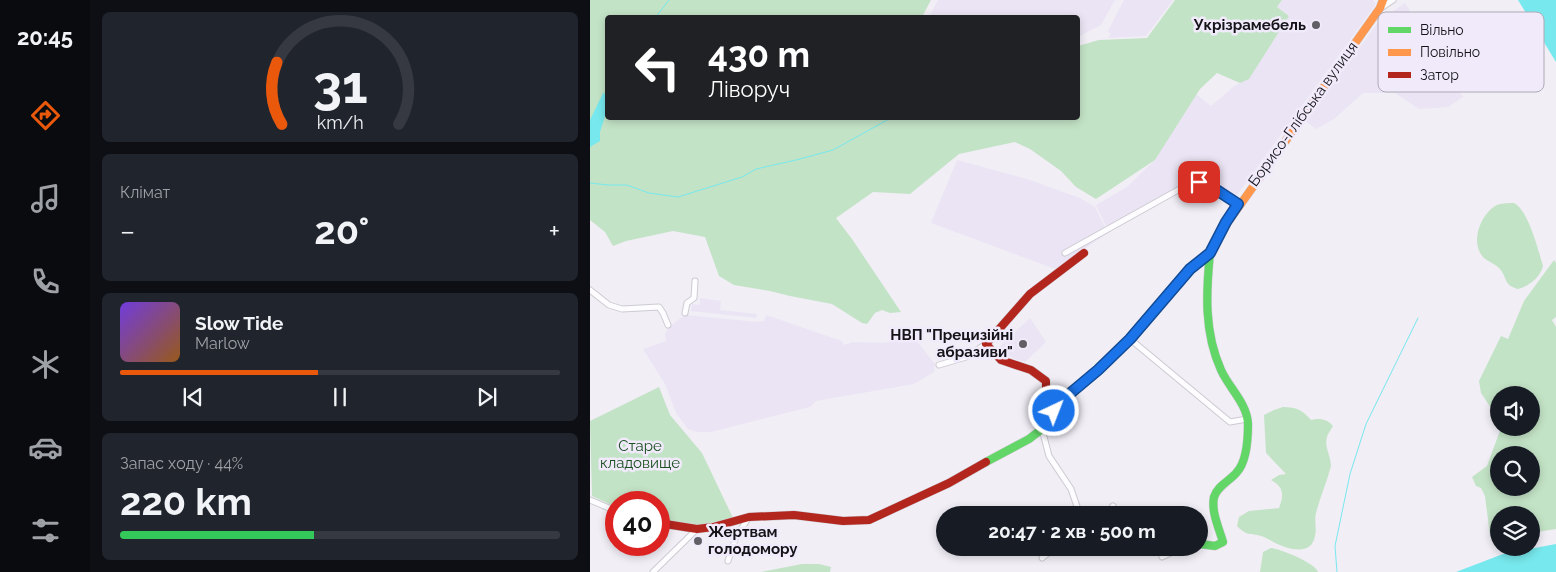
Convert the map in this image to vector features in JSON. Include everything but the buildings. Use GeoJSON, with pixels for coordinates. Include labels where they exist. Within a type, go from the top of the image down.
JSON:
{"type":"FeatureCollection","features":[{"type":"Feature","properties":{"kind":"street","name":"Борисо-Глібська вулиця"},"geometry":{"type":"LineString","coordinates":[[1042,429],[1046,420],[1067,396],[1098,370],[1130,339],[1190,269],[1210,253],[1238,204],[1380,8],[1383,0]]}},
{"type":"Feature","properties":{"kind":"street","name":"Борисо-Глібська вулиця"},"geometry":{"type":"LineString","coordinates":[[1380,8],[1394,0]]}},
{"type":"Feature","properties":{"kind":"street"},"geometry":{"type":"LineString","coordinates":[[1064,253],[1187,185],[1199,182],[1209,185],[1238,204]]}},
{"type":"Feature","properties":{"kind":"street"},"geometry":{"type":"LineString","coordinates":[[940,365],[966,357],[986,344],[1030,294],[1084,253]]}},
{"type":"Feature","properties":{"kind":"street"},"geometry":{"type":"LineString","coordinates":[[1208,545],[1215,546],[1222,542],[1214,515],[1216,491],[1239,472],[1246,447],[1247,418],[1214,356],[1208,330],[1206,306],[1210,253]]}},
{"type":"Feature","properties":{"kind":"street"},"geometry":{"type":"LineString","coordinates":[[685,313],[687,304],[694,298],[695,282]]}},
{"type":"Feature","properties":{"kind":"street"},"geometry":{"type":"LineString","coordinates":[[590,290],[609,305],[622,309],[659,308],[668,325]]}},
{"type":"Feature","properties":{"kind":"street"},"geometry":{"type":"LineString","coordinates":[[1130,339],[1230,422],[1238,422],[1247,418]]}},
{"type":"Feature","properties":{"kind":"street"},"geometry":{"type":"LineString","coordinates":[[986,344],[997,358],[1006,363],[1028,367],[1046,381],[1046,420]]}},
{"type":"Feature","properties":{"kind":"street"},"geometry":{"type":"LineString","coordinates":[[670,525],[697,529],[713,527],[749,517],[794,515],[843,521],[869,520],[949,483],[1042,429],[1049,456],[1071,489],[1077,506]]}},
{"type":"Feature","properties":{"kind":"street"},"geometry":{"type":"LineString","coordinates":[[590,500],[605,506]]}},
{"type":"Feature","properties":{"kind":"street"},"geometry":{"type":"LineString","coordinates":[[728,561],[736,537],[749,517]]}},
{"type":"Feature","properties":{"kind":"street"},"geometry":{"type":"LineString","coordinates":[[653,572],[697,529]]}},
{"type":"Feature","properties":{"kind":"shaded area"},"geometry":{"type":"Polygon","coordinates":[[[938,0],[1115,0],[1101,25],[1080,36],[1080,15],[930,15],[938,0]]]}},
{"type":"Feature","properties":{"kind":"shaded area"},"geometry":{"type":"Polygon","coordinates":[[[1124,0],[1173,0],[1146,36],[1110,38],[1108,37],[1111,34],[1108,31],[1124,0]]]}},
{"type":"Feature","properties":{"kind":"shaded area"},"geometry":{"type":"Polygon","coordinates":[[[1282,0],[1373,0],[1376,4],[1235,198],[1230,197],[1200,178],[1187,182],[1107,228],[1096,205],[1127,187],[1155,160],[1196,94],[1211,106],[1240,83],[1289,16],[1277,7],[1282,0]]]}},
{"type":"Feature","properties":{"kind":"shaded area"},"geometry":{"type":"Polygon","coordinates":[[[1405,3],[1411,12],[1392,12],[1405,3]]]}},
{"type":"Feature","properties":{"kind":"shaded area"},"geometry":{"type":"Polygon","coordinates":[[[1378,23],[1378,92],[1460,92],[1463,97],[1448,107],[1419,109],[1395,93],[1363,93],[1334,119],[1316,129],[1305,121],[1378,23]]]}},
{"type":"Feature","properties":{"kind":"shaded area"},"geometry":{"type":"Polygon","coordinates":[[[957,160],[1027,179],[1080,198],[1095,207],[1108,233],[1055,269],[931,223],[957,160]]]}},
{"type":"Feature","properties":{"kind":"shaded area"},"geometry":{"type":"Polygon","coordinates":[[[700,298],[721,301],[720,310],[757,314],[756,318],[691,311],[692,304],[700,305],[700,298]]]}},
{"type":"Feature","properties":{"kind":"shaded area"},"geometry":{"type":"Polygon","coordinates":[[[685,315],[758,322],[764,321],[766,315],[842,341],[844,345],[853,342],[884,343],[908,338],[915,339],[935,364],[934,372],[914,384],[816,401],[810,407],[711,432],[697,432],[688,429],[676,413],[665,384],[643,349],[666,341],[665,334],[669,327],[685,315]]]}},
{"type":"Feature","properties":{"kind":"shaded area"},"geometry":{"type":"Polygon","coordinates":[[[1030,318],[1046,342],[1025,362],[1012,358],[1000,346],[1030,318]]]}},
{"type":"Feature","properties":{"kind":"green space"},"geometry":{"type":"Polygon","coordinates":[[[590,0],[931,0],[923,15],[605,15],[605,120],[1080,120],[1080,45],[1099,40],[1147,38],[1175,0],[1282,0],[1277,7],[1289,16],[1249,79],[1240,83],[1217,73],[1200,89],[1155,160],[1096,199],[1076,187],[1061,171],[1030,149],[1015,142],[959,154],[910,194],[873,192],[836,218],[901,312],[890,313],[882,310],[875,313],[867,324],[862,323],[832,304],[734,285],[719,276],[705,237],[673,231],[626,241],[613,246],[605,232],[590,220],[590,0]]]}},
{"type":"Feature","properties":{"kind":"green space"},"geometry":{"type":"Polygon","coordinates":[[[1514,203],[1519,207],[1528,222],[1543,266],[1534,281],[1518,289],[1508,283],[1499,268],[1483,257],[1477,244],[1478,230],[1490,210],[1499,204],[1514,203]]]}},
{"type":"Feature","properties":{"kind":"green space"},"geometry":{"type":"Polygon","coordinates":[[[1554,260],[1556,263],[1556,317],[1552,320],[1556,327],[1556,529],[1540,532],[1540,506],[1490,506],[1490,535],[1485,496],[1481,488],[1476,486],[1472,477],[1487,466],[1490,458],[1490,496],[1540,496],[1540,446],[1494,446],[1498,436],[1540,436],[1540,386],[1490,386],[1490,406],[1481,393],[1479,381],[1501,336],[1508,339],[1524,301],[1554,260]]]}},
{"type":"Feature","properties":{"kind":"green space","name":"Старе кладовище"},"geometry":{"type":"Polygon","coordinates":[[[659,387],[670,415],[702,453],[733,518],[711,526],[670,521],[670,491],[605,491],[605,502],[592,496],[590,421],[659,387]]]}},
{"type":"Feature","properties":{"kind":"green space"},"geometry":{"type":"Polygon","coordinates":[[[1283,407],[1296,408],[1311,420],[1323,420],[1333,426],[1326,441],[1331,466],[1316,513],[1315,536],[1308,548],[1302,549],[1280,545],[1259,535],[1249,534],[1237,526],[1239,517],[1249,511],[1279,508],[1282,492],[1271,480],[1279,475],[1286,474],[1266,453],[1264,415],[1283,407]]]}},
{"type":"Feature","properties":{"kind":"green space"},"geometry":{"type":"Polygon","coordinates":[[[1271,548],[1304,561],[1316,568],[1318,572],[1260,572],[1263,552],[1271,548]]]}},
{"type":"Feature","properties":{"kind":"green space"},"geometry":{"type":"Polygon","coordinates":[[[802,564],[819,564],[831,567],[830,572],[761,572],[802,564]]]}},
{"type":"Feature","properties":{"kind":"water"},"geometry":{"type":"Polygon","coordinates":[[[1518,0],[1556,0],[1556,62],[1544,42],[1544,12],[1525,12],[1518,0]]]}},
{"type":"Feature","properties":{"kind":"water"},"geometry":{"type":"Polygon","coordinates":[[[603,93],[605,94],[605,116],[600,132],[600,141],[590,147],[590,120],[603,93]]]}},
{"type":"Feature","properties":{"kind":"water"},"geometry":{"type":"Polygon","coordinates":[[[1556,544],[1556,572],[1456,572],[1498,556],[1540,556],[1540,547],[1556,544]]]}},
{"type":"Feature","properties":{"kind":"waterway"},"geometry":{"type":"LineString","coordinates":[[657,15],[669,0]]}},
{"type":"Feature","properties":{"kind":"waterway"},"geometry":{"type":"LineString","coordinates":[[590,183],[627,185],[649,193],[678,197],[742,177],[756,169],[833,150],[887,120]]}},
{"type":"Feature","properties":{"kind":"waterway"},"geometry":{"type":"LineString","coordinates":[[1337,572],[1335,546],[1350,474],[1366,424],[1418,318]]}},
{"type":"Feature","properties":{"kind":"traffic: fast"},"geometry":{"type":"LineString","coordinates":[[986,462],[1029,439],[1042,429],[1046,420],[1067,396],[1099,370],[1130,339],[1190,269],[1210,253],[1223,229]]}},
{"type":"Feature","properties":{"kind":"traffic: fast"},"geometry":{"type":"LineString","coordinates":[[1208,545],[1215,546],[1223,542],[1214,514],[1214,497],[1218,489],[1234,475],[1243,462],[1248,430],[1247,416],[1241,402],[1224,377],[1215,356],[1209,327],[1207,298],[1210,253]]}},
{"type":"Feature","properties":{"kind":"traffic: slow"},"geometry":{"type":"LineString","coordinates":[[1223,229],[1380,8],[1383,0]]}},
{"type":"Feature","properties":{"kind":"traffic: jam"},"geometry":{"type":"LineString","coordinates":[[1046,420],[1046,381],[1031,370],[1001,360],[986,344],[1030,294],[1084,253]]}},
{"type":"Feature","properties":{"kind":"traffic: jam"},"geometry":{"type":"LineString","coordinates":[[670,525],[697,529],[713,527],[749,517],[794,515],[843,521],[869,520],[949,483],[986,462]]}},
{"type":"Feature","properties":{"kind":"place","name":"Укрізрамебель"},"geometry":{"type":"Point","coordinates":[1316,25]}},
{"type":"Feature","properties":{"kind":"place","name":"НВП \"Прецизійні абразиви\""},"geometry":{"type":"Point","coordinates":[1023,344]}},
{"type":"Feature","properties":{"kind":"place","name":"Жертвам голодомору"},"geometry":{"type":"Point","coordinates":[698,541]}},
{"type":"Feature","properties":{"kind":"route"},"geometry":{"type":"LineString","coordinates":[[1054,411],[1067,396],[1098,370],[1130,339],[1176,284],[1190,269],[1210,253],[1238,204],[1209,185],[1199,182]]}}]}
